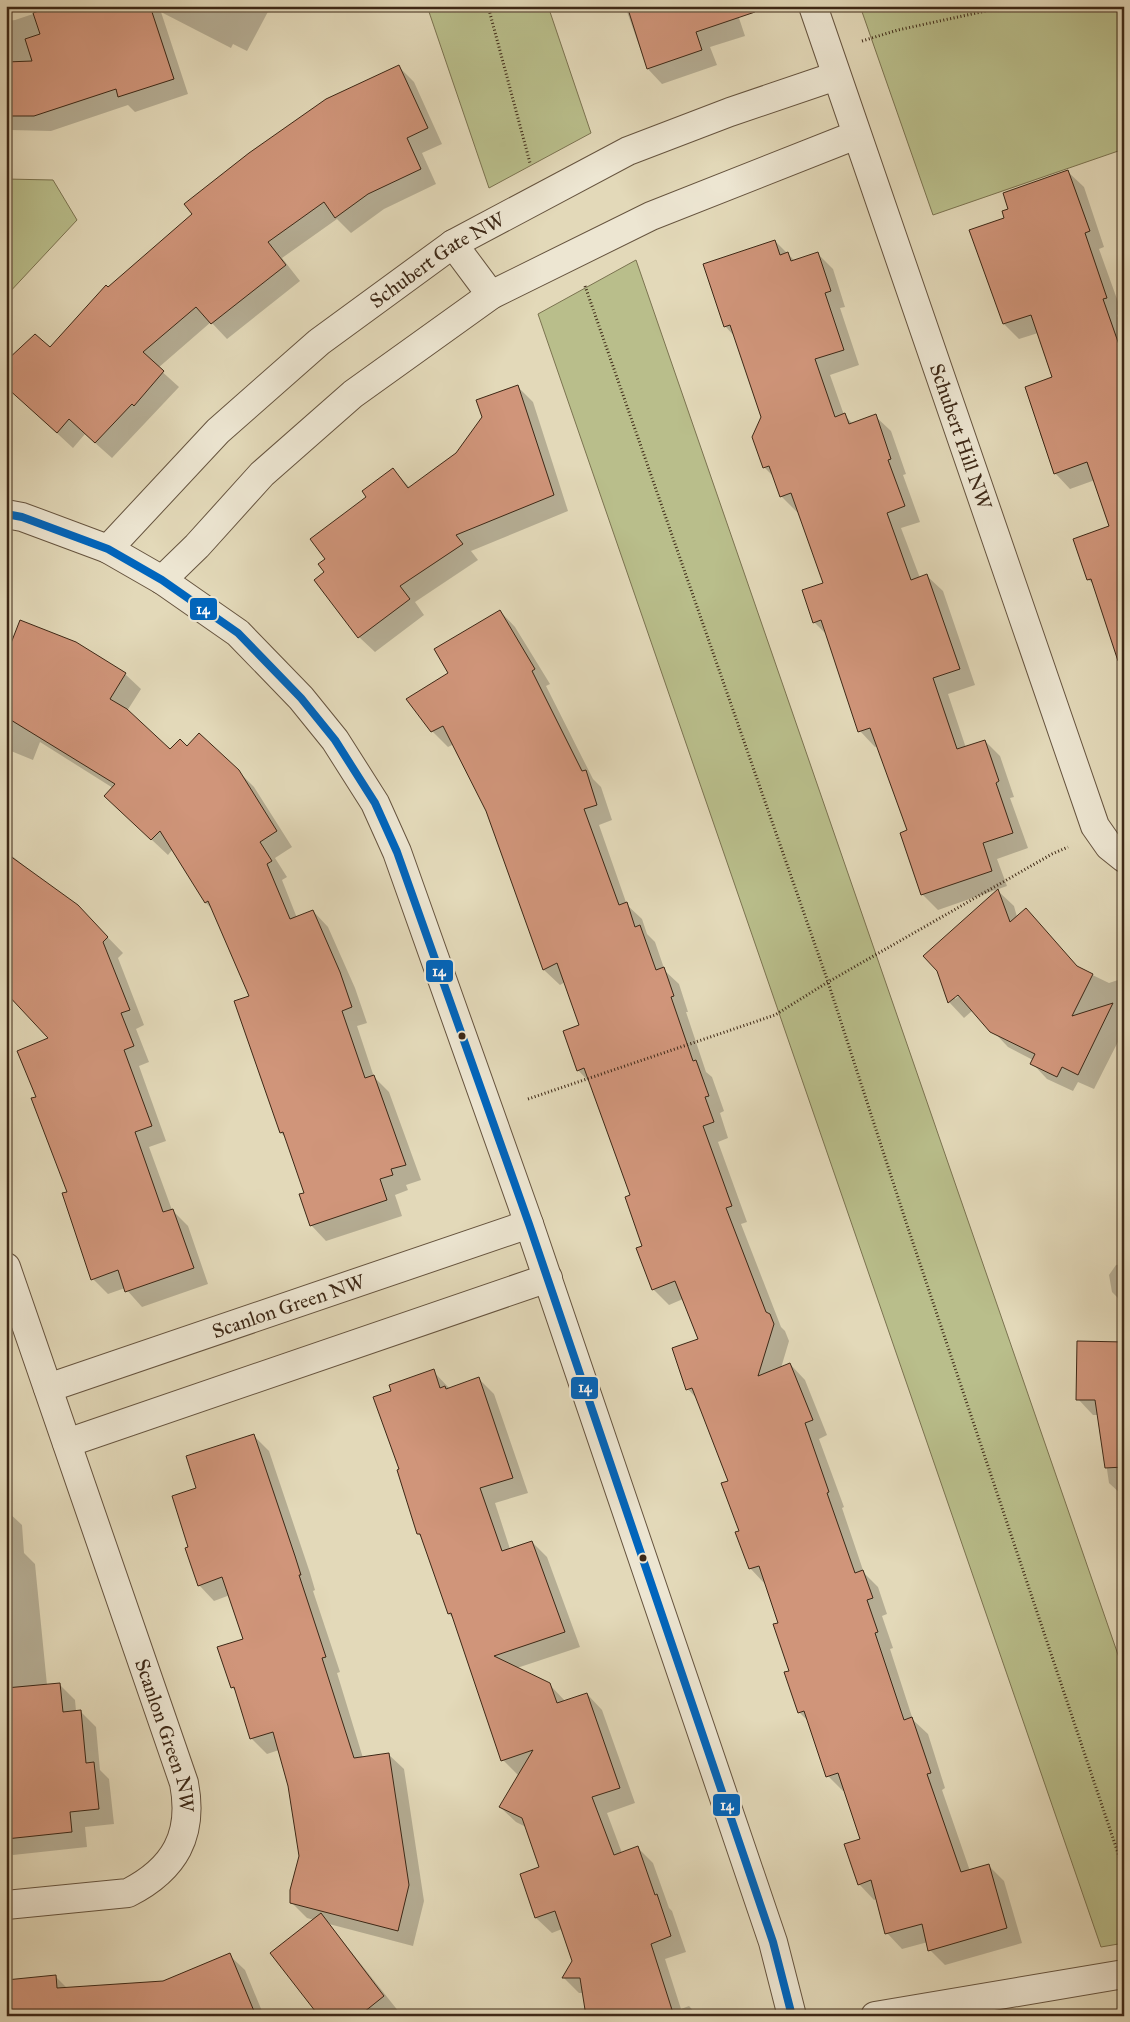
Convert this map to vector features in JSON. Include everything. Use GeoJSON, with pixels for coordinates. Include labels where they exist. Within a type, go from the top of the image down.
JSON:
{"type":"FeatureCollection","features":[{"type":"Feature","properties":{"kind":"street","name":"Schubert Hill NW"},"geometry":{"type":"LineString","coordinates":[[813,6],[1099,835],[1124,858]]}},
{"type":"Feature","properties":{"kind":"street","name":"Schubert Gate NW"},"geometry":{"type":"LineString","coordinates":[[108,549],[232,418],[319,342],[453,244],[628,150],[730,112],[832,64]]}},
{"type":"Feature","properties":{"kind":"street"},"geometry":{"type":"LineString","coordinates":[[162,580],[197,546],[262,474],[353,394],[491,295],[651,216],[856,135]]}},
{"type":"Feature","properties":{"kind":"street"},"geometry":{"type":"LineString","coordinates":[[453,244],[491,295]]}},
{"type":"Feature","properties":{"kind":"street"},"geometry":{"type":"LineString","coordinates":[[6,514],[22,517],[108,549],[162,580],[238,633],[301,698],[336,740],[374,803],[397,852],[548,1278],[773,1942],[792,2016]]}},
{"type":"Feature","properties":{"kind":"street","name":"Scanlon Green NW"},"geometry":{"type":"LineString","coordinates":[[48,1388],[529,1224]]}},
{"type":"Feature","properties":{"kind":"street","name":"Scanlon Green NW"},"geometry":{"type":"LineString","coordinates":[[6,1267],[184,1783],[188,1801],[184,1836],[174,1854],[160,1873],[135,1889],[128,1893],[6,1905]]}},
{"type":"Feature","properties":{"kind":"street"},"geometry":{"type":"LineString","coordinates":[[67,1443],[548,1278]]}},
{"type":"Feature","properties":{"kind":"street"},"geometry":{"type":"LineString","coordinates":[[875,2016],[1124,1974]]}},
{"type":"Feature","properties":{"kind":"path"},"geometry":{"type":"LineString","coordinates":[[488,6],[532,169]]}},
{"type":"Feature","properties":{"kind":"path"},"geometry":{"type":"LineString","coordinates":[[832,64],[898,30],[990,10],[995,6]]}},
{"type":"Feature","properties":{"kind":"path"},"geometry":{"type":"LineString","coordinates":[[584,284],[828,982],[909,1232],[1124,1871]]}},
{"type":"Feature","properties":{"kind":"path"},"geometry":{"type":"LineString","coordinates":[[528,1099],[775,1015],[828,982],[1052,854],[1099,835]]}},
{"type":"Feature","properties":{"kind":"green space"},"geometry":{"type":"Polygon","coordinates":[[[427,6],[548,6],[591,133],[489,188],[427,6]]]}},
{"type":"Feature","properties":{"kind":"green space"},"geometry":{"type":"Polygon","coordinates":[[[860,6],[1124,6],[1124,149],[933,215],[860,6]]]}},
{"type":"Feature","properties":{"kind":"green space"},"geometry":{"type":"Polygon","coordinates":[[[6,179],[53,180],[77,220],[6,296],[6,179]]]}},
{"type":"Feature","properties":{"kind":"green space"},"geometry":{"type":"Polygon","coordinates":[[[636,260],[1124,1672],[1124,1943],[1101,1947],[538,314],[636,260]]]}},
{"type":"Feature","properties":{"kind":"building"},"geometry":{"type":"Polygon","coordinates":[[[53,6],[150,6],[174,79],[118,97],[116,89],[34,116],[6,116],[6,62],[32,61],[25,39],[40,34],[33,13],[53,6]]]}},
{"type":"Feature","properties":{"kind":"building"},"geometry":{"type":"Polygon","coordinates":[[[627,6],[754,6],[755,12],[696,32],[702,50],[647,69],[627,6]]]}},
{"type":"Feature","properties":{"kind":"building"},"geometry":{"type":"Polygon","coordinates":[[[399,65],[428,128],[407,138],[421,169],[368,194],[335,218],[324,202],[268,242],[286,265],[211,324],[196,307],[143,352],[164,371],[134,406],[132,404],[95,443],[69,419],[57,433],[6,387],[6,361],[35,334],[50,347],[106,285],[108,287],[192,214],[184,204],[249,153],[326,99],[399,65]]]}},
{"type":"Feature","properties":{"kind":"building"},"geometry":{"type":"Polygon","coordinates":[[[1068,170],[1090,231],[1085,233],[1107,298],[1103,299],[1124,359],[1124,660],[1118,661],[1091,579],[1087,580],[1073,539],[1109,526],[1087,462],[1054,474],[1025,387],[1052,377],[1031,315],[1003,324],[969,230],[1004,218],[1002,211],[1008,209],[1003,193],[1068,170]]]}},
{"type":"Feature","properties":{"kind":"building"},"geometry":{"type":"Polygon","coordinates":[[[775,240],[780,255],[788,252],[791,261],[818,252],[831,291],[825,293],[844,350],[815,359],[835,417],[845,413],[849,424],[876,414],[891,459],[888,460],[905,506],[887,513],[911,580],[927,574],[960,669],[933,678],[957,749],[985,740],[999,781],[996,783],[1013,833],[983,843],[992,871],[921,895],[900,833],[907,830],[870,728],[858,732],[821,620],[813,623],[802,590],[823,583],[791,493],[780,497],[769,466],[763,468],[752,437],[761,417],[730,325],[724,327],[703,264],[775,240]]]}},
{"type":"Feature","properties":{"kind":"building"},"geometry":{"type":"Polygon","coordinates":[[[518,385],[554,495],[456,535],[463,544],[400,586],[410,599],[358,638],[314,580],[324,572],[318,564],[325,559],[310,539],[366,497],[362,491],[393,468],[408,488],[456,453],[482,417],[476,400],[518,385]]]}},
{"type":"Feature","properties":{"kind":"building"},"geometry":{"type":"Polygon","coordinates":[[[500,610],[535,669],[532,671],[582,771],[586,770],[597,805],[584,809],[619,905],[627,902],[635,927],[640,925],[656,970],[664,967],[674,996],[671,997],[693,1061],[696,1060],[709,1096],[705,1097],[714,1122],[703,1126],[732,1206],[726,1208],[766,1312],[770,1314],[774,1324],[758,1376],[790,1363],[813,1420],[805,1423],[829,1492],[827,1493],[855,1573],[863,1570],[873,1598],[867,1600],[878,1632],[875,1633],[904,1720],[912,1717],[931,1773],[927,1774],[961,1872],[989,1864],[1007,1928],[928,1951],[922,1924],[885,1934],[871,1880],[858,1885],[844,1844],[860,1839],[838,1773],[826,1777],[804,1711],[798,1713],[784,1672],[789,1671],[773,1624],[778,1623],[759,1566],[749,1569],[735,1532],[739,1531],[721,1483],[728,1481],[692,1388],[686,1390],[672,1348],[698,1339],[675,1281],[652,1290],[636,1248],[642,1246],[625,1197],[630,1195],[584,1068],[577,1071],[563,1031],[579,1025],[557,963],[543,970],[486,811],[443,726],[431,732],[406,699],[448,673],[434,649],[500,610]]]}},
{"type":"Feature","properties":{"kind":"building"},"geometry":{"type":"Polygon","coordinates":[[[20,620],[76,642],[126,673],[110,699],[127,709],[170,749],[180,739],[187,746],[199,733],[239,770],[277,831],[260,842],[272,861],[267,864],[290,919],[313,910],[340,972],[352,1007],[342,1011],[365,1078],[374,1075],[406,1165],[391,1169],[393,1175],[380,1179],[387,1200],[310,1226],[299,1194],[304,1193],[283,1132],[280,1133],[234,1001],[249,996],[208,901],[205,903],[160,831],[151,840],[104,796],[115,784],[6,717],[6,656],[20,620]]]}},
{"type":"Feature","properties":{"kind":"building"},"geometry":{"type":"Polygon","coordinates":[[[6,853],[78,905],[108,937],[103,942],[130,1010],[121,1013],[134,1046],[124,1050],[152,1126],[135,1132],[163,1212],[173,1209],[194,1268],[125,1292],[118,1270],[91,1280],[62,1193],[67,1192],[31,1098],[36,1097],[17,1051],[48,1038],[6,993],[6,853]]]}},
{"type":"Feature","properties":{"kind":"building"},"geometry":{"type":"Polygon","coordinates":[[[998,889],[1010,922],[1026,908],[1077,966],[1093,974],[1072,1016],[1113,1003],[1078,1075],[1062,1067],[1057,1077],[1030,1064],[1035,1054],[990,1032],[958,995],[948,1003],[937,971],[923,956],[998,889]]]}},
{"type":"Feature","properties":{"kind":"building"},"geometry":{"type":"Polygon","coordinates":[[[1077,1341],[1124,1342],[1124,1467],[1105,1468],[1095,1400],[1076,1400],[1077,1341]]]}},
{"type":"Feature","properties":{"kind":"building"},"geometry":{"type":"Polygon","coordinates":[[[434,1369],[440,1388],[445,1386],[446,1389],[479,1377],[513,1478],[480,1488],[502,1551],[532,1541],[565,1632],[494,1656],[550,1683],[557,1703],[587,1693],[620,1788],[592,1797],[614,1855],[638,1846],[655,1895],[657,1894],[671,1936],[651,1944],[674,2016],[586,2016],[580,1978],[562,1978],[572,1961],[555,1911],[535,1918],[520,1874],[539,1867],[522,1818],[499,1807],[533,1750],[501,1761],[451,1613],[448,1614],[420,1534],[417,1534],[397,1470],[399,1469],[373,1397],[391,1391],[389,1385],[434,1369]]]}},
{"type":"Feature","properties":{"kind":"building"},"geometry":{"type":"Polygon","coordinates":[[[254,1434],[301,1575],[299,1575],[326,1657],[322,1658],[354,1758],[389,1753],[409,1885],[398,1931],[290,1903],[290,1890],[299,1856],[288,1786],[273,1732],[250,1739],[234,1687],[231,1688],[217,1647],[243,1639],[222,1577],[198,1586],[185,1548],[188,1547],[172,1496],[196,1488],[186,1456],[254,1434]]]}},
{"type":"Feature","properties":{"kind":"building"},"geometry":{"type":"Polygon","coordinates":[[[60,1683],[63,1712],[81,1710],[86,1763],[94,1762],[99,1809],[70,1812],[72,1832],[6,1839],[6,1688],[60,1683]]]}},
{"type":"Feature","properties":{"kind":"building"},"geometry":{"type":"Polygon","coordinates":[[[321,1913],[384,1996],[359,2016],[319,2016],[270,1953],[321,1913]]]}},
{"type":"Feature","properties":{"kind":"building"},"geometry":{"type":"Polygon","coordinates":[[[230,1953],[256,2016],[6,2016],[6,1980],[56,1975],[57,1988],[163,1981],[230,1953]]]}},
{"type":"Feature","properties":{"kind":"transit line","name":"14"},"geometry":{"type":"LineString","coordinates":[[6,514],[22,517],[108,549],[162,580],[238,633],[301,698],[335,740],[375,803],[397,852],[529,1224],[773,1942],[792,2016]]}}]}
